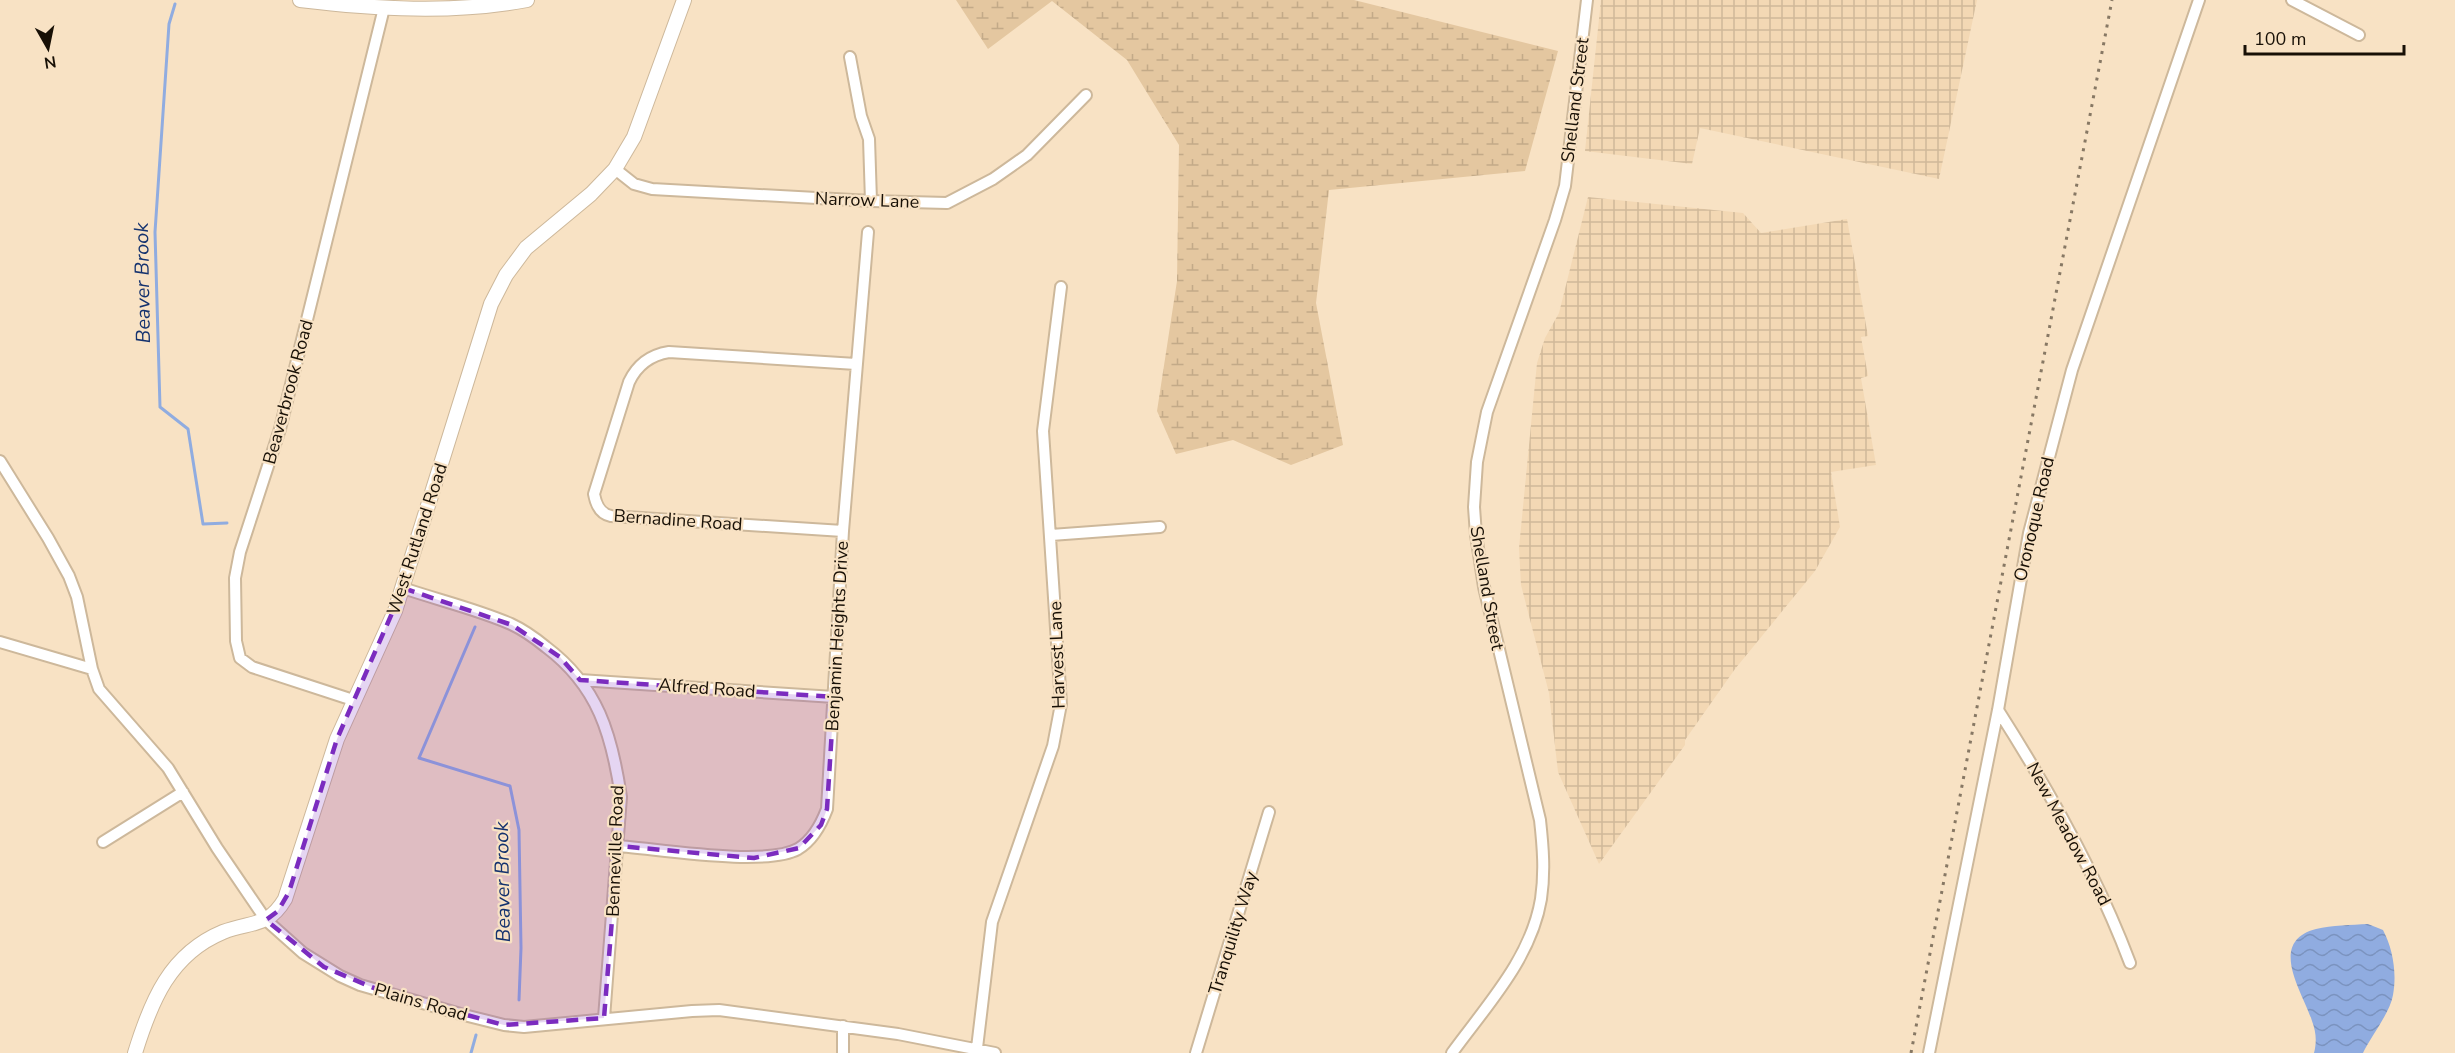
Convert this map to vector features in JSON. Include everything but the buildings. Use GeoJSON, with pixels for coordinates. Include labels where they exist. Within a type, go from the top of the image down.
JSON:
{"type":"FeatureCollection","features":[{"type":"Feature","properties":{"kind":"main road"},"geometry":{"type":"LineString","coordinates":[[300,0],[384,8],[457,8],[526,0]]}},
{"type":"Feature","properties":{"kind":"main road","name":"West Rutland Road"},"geometry":{"type":"LineString","coordinates":[[266,920],[278,911],[289,892],[337,739],[353,700],[382,642],[403,588],[475,353],[499,287],[526,248],[591,194],[615,169],[634,137],[684,0]]}},
{"type":"Feature","properties":{"kind":"main road"},"geometry":{"type":"LineString","coordinates":[[135,1053],[159,989],[182,958],[196,947],[224,932],[266,920]]}},
{"type":"Feature","properties":{"kind":"street","name":"Shelland Street"},"geometry":{"type":"LineString","coordinates":[[1452,1053],[1523,953],[1534,927],[1541,900],[1544,853],[1540,820],[1484,587],[1476,535],[1475,484],[1481,437],[1487,412],[1565,186],[1587,0]]}},
{"type":"Feature","properties":{"kind":"street","name":"Oronoque Road"},"geometry":{"type":"LineString","coordinates":[[1929,1053],[1998,710],[2028,533],[2072,370],[2199,0]]}},
{"type":"Feature","properties":{"kind":"street"},"geometry":{"type":"LineString","coordinates":[[2292,0],[2359,35]]}},
{"type":"Feature","properties":{"kind":"street","name":"Beaverbrook Road"},"geometry":{"type":"LineString","coordinates":[[353,700],[252,667],[240,658],[236,641],[235,578],[240,552],[280,429],[384,8]]}},
{"type":"Feature","properties":{"kind":"street"},"geometry":{"type":"LineString","coordinates":[[850,57],[861,116],[869,139],[871,201]]}},
{"type":"Feature","properties":{"kind":"street","name":"Narrow Lane"},"geometry":{"type":"LineString","coordinates":[[615,169],[634,184],[652,189],[947,203],[993,179],[1027,155],[1086,95]]}},
{"type":"Feature","properties":{"kind":"street","name":"Benjamin Heights Drive"},"geometry":{"type":"LineString","coordinates":[[618,846],[770,858],[799,848],[811,838],[827,809],[843,531],[855,364],[868,232]]}},
{"type":"Feature","properties":{"kind":"street","name":"Harvest Lane"},"geometry":{"type":"LineString","coordinates":[[977,1048],[992,922],[1053,746],[1060,711],[1061,690],[1043,431],[1061,287]]}},
{"type":"Feature","properties":{"kind":"street","name":"Bernadine Road"},"geometry":{"type":"LineString","coordinates":[[843,531],[604,515],[598,508],[594,494],[630,382],[636,369],[647,359],[669,352],[855,364]]}},
{"type":"Feature","properties":{"kind":"street","name":"Plains Road"},"geometry":{"type":"LineString","coordinates":[[0,461],[69,576],[77,597],[92,669],[104,695],[158,755],[266,920],[324,967],[360,985],[504,1025],[524,1027],[604,1018],[719,1010],[843,1026],[995,1053]]}},
{"type":"Feature","properties":{"kind":"street"},"geometry":{"type":"LineString","coordinates":[[1051,535],[1160,527]]}},
{"type":"Feature","properties":{"kind":"street","name":"Benneville Road"},"geometry":{"type":"LineString","coordinates":[[403,588],[512,625],[532,636],[560,657],[580,680],[599,710],[608,731],[621,797],[604,1018]]}},
{"type":"Feature","properties":{"kind":"street"},"geometry":{"type":"LineString","coordinates":[[0,642],[92,669]]}},
{"type":"Feature","properties":{"kind":"street","name":"Alfred Road"},"geometry":{"type":"LineString","coordinates":[[580,680],[834,697]]}},
{"type":"Feature","properties":{"kind":"street","name":"New Meadow Road"},"geometry":{"type":"LineString","coordinates":[[1998,710],[2031,762],[2077,846],[2112,916],[2130,963]]}},
{"type":"Feature","properties":{"kind":"street"},"geometry":{"type":"LineString","coordinates":[[103,842],[183,792]]}},
{"type":"Feature","properties":{"kind":"street","name":"Tranquility Way"},"geometry":{"type":"LineString","coordinates":[[1196,1053],[1269,812]]}},
{"type":"Feature","properties":{"kind":"street"},"geometry":{"type":"LineString","coordinates":[[843,1026],[843,1053]]}},
{"type":"Feature","properties":{"kind":"highlighted area"},"geometry":{"type":"Polygon","coordinates":[[[403,588],[512,625],[560,657],[580,680],[834,697],[827,809],[821,825],[799,848],[754,858],[618,846],[604,1018],[504,1025],[388,994],[324,967],[266,920],[278,911],[289,892],[337,739],[403,588]]]}},
{"type":"Feature","properties":{"kind":"shaded area"},"geometry":{"type":"Polygon","coordinates":[[[1601,0],[1977,0],[1939,179],[1700,128],[1692,164],[1585,151],[1601,0]]]}},
{"type":"Feature","properties":{"kind":"shaded area"},"geometry":{"type":"Polygon","coordinates":[[[1588,197],[1743,213],[1761,233],[1847,219],[1868,336],[1861,337],[1868,376],[1861,378],[1876,465],[1831,472],[1840,527],[1815,571],[1735,669],[1685,740],[1685,745],[1599,864],[1558,772],[1549,693],[1521,585],[1519,548],[1537,363],[1545,338],[1559,313],[1588,197]]]}},
{"type":"Feature","properties":{"kind":"green space"},"geometry":{"type":"Polygon","coordinates":[[[956,0],[1354,0],[1558,51],[1525,171],[1329,190],[1316,303],[1343,445],[1291,465],[1233,440],[1176,454],[1157,411],[1177,281],[1179,145],[1127,60],[1052,1],[988,49],[956,0]]]}},
{"type":"Feature","properties":{"kind":"water"},"geometry":{"type":"Polygon","coordinates":[[[2368,924],[2383,930],[2392,953],[2394,987],[2391,1002],[2363,1053],[2314,1053],[2316,1041],[2314,1029],[2292,970],[2293,945],[2301,936],[2316,929],[2368,924]]]}},
{"type":"Feature","properties":{"kind":"waterway","name":"Beaver Brook"},"geometry":{"type":"LineString","coordinates":[[175,4],[169,24],[155,232],[160,407],[188,429],[203,524],[227,523]]}},
{"type":"Feature","properties":{"kind":"waterway","name":"Beaver Brook"},"geometry":{"type":"LineString","coordinates":[[475,627],[419,758],[510,786],[519,830],[521,948],[519,1000]]}},
{"type":"Feature","properties":{"kind":"waterway","name":"Beaver Brook"},"geometry":{"type":"LineString","coordinates":[[471,1053],[476,1035]]}},
{"type":"Feature","properties":{"kind":"railway"},"geometry":{"type":"LineString","coordinates":[[1911,1053],[2112,0]]}}]}
